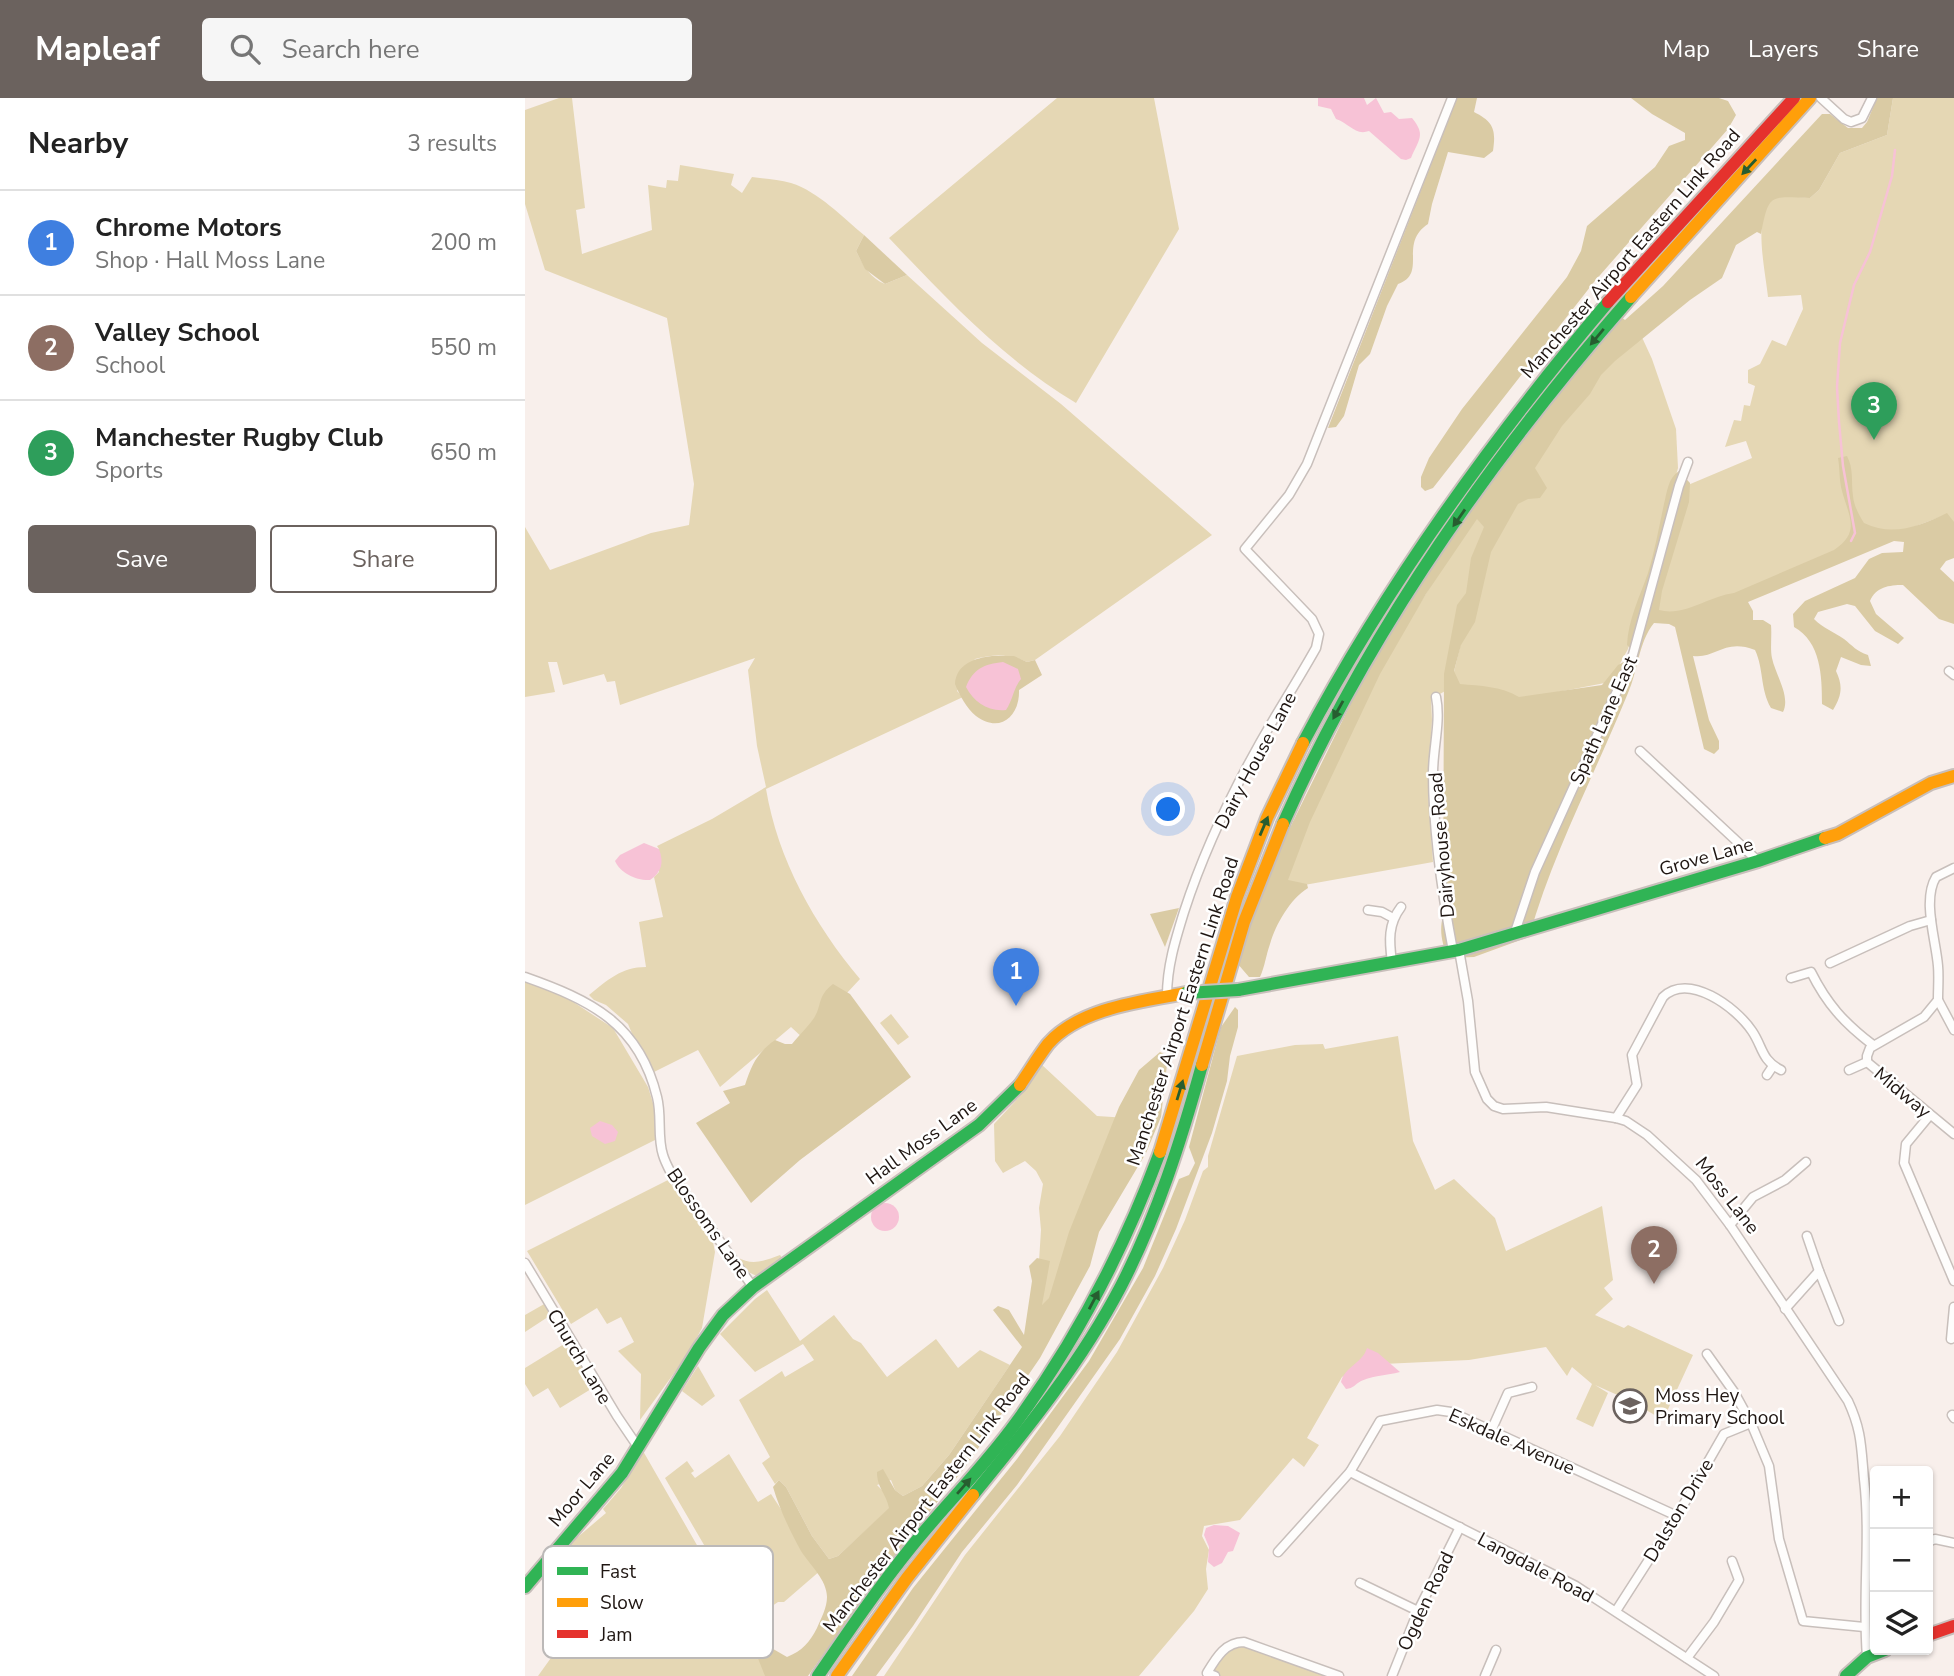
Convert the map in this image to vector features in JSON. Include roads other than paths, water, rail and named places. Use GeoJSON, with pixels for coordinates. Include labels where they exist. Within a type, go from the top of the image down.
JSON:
{"type":"FeatureCollection","features":[{"type":"Feature","properties":{"kind":"main road","name":"Manchester Airport Eastern Link Road"},"geometry":{"type":"LineString","coordinates":[[818,1676],[913,1545],[988,1459],[1021,1415],[1078,1328],[1106,1276],[1134,1217],[1164,1139],[1223,936],[1252,853],[1301,746],[1357,645],[1473,472],[1542,382],[1651,252],[1794,98]]}},
{"type":"Feature","properties":{"kind":"main road","name":"Manchester Airport Eastern Link Road"},"geometry":{"type":"LineString","coordinates":[[837,1676],[903,1582],[1032,1422],[1087,1344],[1122,1285],[1161,1197],[1239,939],[1265,868],[1333,719],[1382,634],[1452,527],[1566,375],[1626,303],[1810,98]]}},
{"type":"Feature","properties":{"kind":"main road"},"geometry":{"type":"LineString","coordinates":[[1781,133],[1821,98]]}},
{"type":"Feature","properties":{"kind":"main road","name":"Grove Lane"},"geometry":{"type":"LineString","coordinates":[[1456,951],[1758,861],[1837,834],[1931,783],[1954,776]]}},
{"type":"Feature","properties":{"kind":"main road","name":"Hall Moss Lane"},"geometry":{"type":"LineString","coordinates":[[638,1447],[699,1348],[723,1315],[753,1287],[979,1125],[1018,1088],[1049,1043],[1063,1031],[1103,1011],[1167,996],[1238,990],[1456,951]]}},
{"type":"Feature","properties":{"kind":"main road","name":"Moor Lane"},"geometry":{"type":"LineString","coordinates":[[560,1546],[622,1474],[638,1447]]}},
{"type":"Feature","properties":{"kind":"main road","name":"Moor Lane"},"geometry":{"type":"LineString","coordinates":[[525,1587],[543,1566]]}},
{"type":"Feature","properties":{"kind":"main road"},"geometry":{"type":"LineString","coordinates":[[1933,1633],[1954,1626]]}},
{"type":"Feature","properties":{"kind":"main road"},"geometry":{"type":"LineString","coordinates":[[1846,1676],[1872,1655]]}},
{"type":"Feature","properties":{"kind":"street","name":"Dairy House Lane"},"geometry":{"type":"LineString","coordinates":[[1167,996],[1172,951],[1194,881],[1226,810],[1273,719],[1316,648],[1319,634],[1312,619],[1245,549],[1290,495],[1307,464],[1452,98]]}},
{"type":"Feature","properties":{"kind":"street"},"geometry":{"type":"LineString","coordinates":[[1821,98],[1841,117],[1851,122],[1862,118],[1873,98]]}},
{"type":"Feature","properties":{"kind":"street","name":"Spath Lane East"},"geometry":{"type":"LineString","coordinates":[[1515,932],[1535,872],[1632,658],[1688,462]]}},
{"type":"Feature","properties":{"kind":"street","name":"Dairyhouse Road"},"geometry":{"type":"LineString","coordinates":[[1436,697],[1439,708],[1434,745],[1434,811],[1439,862],[1456,951]]}},
{"type":"Feature","properties":{"kind":"street"},"geometry":{"type":"LineString","coordinates":[[1640,751],[1758,861]]}},
{"type":"Feature","properties":{"kind":"street"},"geometry":{"type":"LineString","coordinates":[[1954,868],[1943,872],[1933,882],[1931,920],[1938,965],[1938,1000],[1954,1030]]}},
{"type":"Feature","properties":{"kind":"street"},"geometry":{"type":"LineString","coordinates":[[1392,962],[1389,939],[1393,918],[1401,907]]}},
{"type":"Feature","properties":{"kind":"street"},"geometry":{"type":"LineString","coordinates":[[1368,910],[1382,912],[1393,918]]}},
{"type":"Feature","properties":{"kind":"street"},"geometry":{"type":"LineString","coordinates":[[1830,963],[1910,926],[1931,920]]}},
{"type":"Feature","properties":{"kind":"street","name":"Moss Lane"},"geometry":{"type":"LineString","coordinates":[[1456,951],[1468,1001],[1475,1072],[1487,1099],[1503,1110],[1546,1107],[1626,1121],[1647,1135],[1696,1180],[1730,1225],[1785,1309],[1835,1378],[1855,1416],[1863,1448],[1870,1530]]}},
{"type":"Feature","properties":{"kind":"street"},"geometry":{"type":"LineString","coordinates":[[1791,978],[1811,971],[1825,999],[1849,1027],[1873,1045]]}},
{"type":"Feature","properties":{"kind":"street","name":"Blossoms Lane"},"geometry":{"type":"LineString","coordinates":[[525,977],[593,1006],[616,1021],[629,1038],[643,1061],[657,1095],[663,1155],[671,1173],[753,1287]]}},
{"type":"Feature","properties":{"kind":"street"},"geometry":{"type":"LineString","coordinates":[[1616,1118],[1637,1085],[1632,1055],[1663,997],[1670,990],[1679,987],[1700,991],[1736,1013],[1752,1030],[1767,1061],[1777,1068],[1767,1075]]}},
{"type":"Feature","properties":{"kind":"street"},"geometry":{"type":"LineString","coordinates":[[1867,1062],[1867,1052],[1873,1045],[1924,1017],[1938,1000]]}},
{"type":"Feature","properties":{"kind":"street","name":"Midway"},"geometry":{"type":"LineString","coordinates":[[1849,1070],[1867,1062],[1954,1134]]}},
{"type":"Feature","properties":{"kind":"street"},"geometry":{"type":"LineString","coordinates":[[1930,1115],[1906,1144],[1904,1163],[1954,1281]]}},
{"type":"Feature","properties":{"kind":"street"},"geometry":{"type":"LineString","coordinates":[[1730,1225],[1753,1197],[1785,1180],[1806,1161]]}},
{"type":"Feature","properties":{"kind":"street"},"geometry":{"type":"LineString","coordinates":[[1807,1236],[1839,1321]]}},
{"type":"Feature","properties":{"kind":"street","name":"Church Lane"},"geometry":{"type":"LineString","coordinates":[[525,1263],[638,1447]]}},
{"type":"Feature","properties":{"kind":"street"},"geometry":{"type":"LineString","coordinates":[[1785,1309],[1819,1271]]}},
{"type":"Feature","properties":{"kind":"street"},"geometry":{"type":"LineString","coordinates":[[1951,1339],[1954,1307]]}},
{"type":"Feature","properties":{"kind":"street"},"geometry":{"type":"LineString","coordinates":[[1707,1354],[1734,1392],[1751,1423],[1769,1466],[1779,1539],[1803,1621],[1864,1627]]}},
{"type":"Feature","properties":{"kind":"street"},"geometry":{"type":"LineString","coordinates":[[1491,1431],[1508,1393],[1532,1387]]}},
{"type":"Feature","properties":{"kind":"street","name":"Eskdale Avenue"},"geometry":{"type":"LineString","coordinates":[[1277,1552],[1350,1472],[1377,1424],[1384,1419],[1443,1410],[1677,1516]]}},
{"type":"Feature","properties":{"kind":"street","name":"Dalston Drive"},"geometry":{"type":"LineString","coordinates":[[1616,1611],[1677,1516],[1724,1434],[1751,1423]]}},
{"type":"Feature","properties":{"kind":"street","name":"Langdale Road"},"geometry":{"type":"LineString","coordinates":[[1350,1472],[1576,1586],[1714,1676]]}},
{"type":"Feature","properties":{"kind":"street","name":"Ogden Road"},"geometry":{"type":"LineString","coordinates":[[1392,1676],[1418,1611],[1459,1527]]}},
{"type":"Feature","properties":{"kind":"street"},"geometry":{"type":"LineString","coordinates":[[1933,1540],[1954,1543]]}},
{"type":"Feature","properties":{"kind":"street"},"geometry":{"type":"LineString","coordinates":[[1687,1658],[1714,1622],[1739,1580],[1732,1561]]}},
{"type":"Feature","properties":{"kind":"street","name":"Moss Lane"},"geometry":{"type":"LineString","coordinates":[[1867,1657],[1864,1627],[1870,1572]]}},
{"type":"Feature","properties":{"kind":"street"},"geometry":{"type":"LineString","coordinates":[[1360,1583],[1418,1611]]}},
{"type":"Feature","properties":{"kind":"street"},"geometry":{"type":"LineString","coordinates":[[1207,1675],[1228,1645],[1244,1642],[1339,1676]]}},
{"type":"Feature","properties":{"kind":"street"},"geometry":{"type":"LineString","coordinates":[[1485,1676],[1496,1650]]}},
{"type":"Feature","properties":{"kind":"waterway"},"geometry":{"type":"LineString","coordinates":[[1851,541],[1855,533],[1843,466],[1837,387],[1840,343],[1854,285],[1870,252],[1892,176],[1895,150]]}},
{"type":"Feature","properties":{"kind":"place","name":"Manchester Rugby Club"},"geometry":{"type":"Point","coordinates":[1874,440]}},
{"type":"Feature","properties":{"kind":"place","name":"Chrome Motors"},"geometry":{"type":"Point","coordinates":[1016,1006]}},
{"type":"Feature","properties":{"kind":"place","name":"Valley School"},"geometry":{"type":"Point","coordinates":[1654,1284]}},
{"type":"Feature","properties":{"kind":"place","name":"Moss Hey Primary School"},"geometry":{"type":"Point","coordinates":[1630,1406]}}]}
